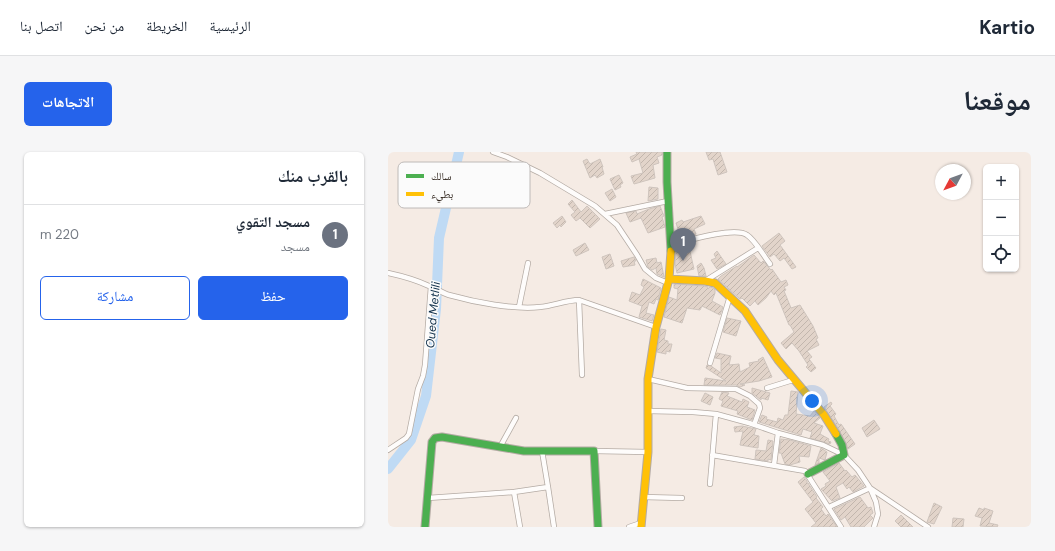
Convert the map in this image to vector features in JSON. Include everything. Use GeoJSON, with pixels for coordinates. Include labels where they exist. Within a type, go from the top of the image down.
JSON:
{"type":"FeatureCollection","features":[{"type":"Feature","properties":{"kind":"street"},"geometry":{"type":"LineString","coordinates":[[493,152],[517,162]]}},
{"type":"Feature","properties":{"kind":"street"},"geometry":{"type":"LineString","coordinates":[[629,527],[641,525],[648,452],[648,379],[656,327],[668,281],[671,245],[667,152]]}},
{"type":"Feature","properties":{"kind":"street"},"geometry":{"type":"LineString","coordinates":[[530,168],[595,206],[605,214],[616,225],[637,255],[644,269],[656,278],[668,281],[705,281],[715,283],[730,296],[745,311],[793,380],[824,415],[842,445],[844,455]]}},
{"type":"Feature","properties":{"kind":"street"},"geometry":{"type":"LineString","coordinates":[[605,214],[668,201]]}},
{"type":"Feature","properties":{"kind":"street"},"geometry":{"type":"LineString","coordinates":[[671,245],[723,233],[743,232],[748,236],[770,264]]}},
{"type":"Feature","properties":{"kind":"street"},"geometry":{"type":"LineString","coordinates":[[705,281],[758,248]]}},
{"type":"Feature","properties":{"kind":"street"},"geometry":{"type":"LineString","coordinates":[[519,307],[528,264]]}},
{"type":"Feature","properties":{"kind":"street"},"geometry":{"type":"LineString","coordinates":[[388,273],[416,280],[446,294],[478,302],[519,307],[540,307],[570,300],[579,300],[656,327]]}},
{"type":"Feature","properties":{"kind":"street"},"geometry":{"type":"LineString","coordinates":[[388,450],[406,438],[410,429],[418,389],[425,365],[431,286]]}},
{"type":"Feature","properties":{"kind":"street"},"geometry":{"type":"LineString","coordinates":[[710,363],[730,296]]}},
{"type":"Feature","properties":{"kind":"street"},"geometry":{"type":"LineString","coordinates":[[579,300],[582,375]]}},
{"type":"Feature","properties":{"kind":"street"},"geometry":{"type":"LineString","coordinates":[[648,379],[687,388],[736,389],[750,396],[759,404],[760,408],[754,425]]}},
{"type":"Feature","properties":{"kind":"street"},"geometry":{"type":"LineString","coordinates":[[767,388],[793,380]]}},
{"type":"Feature","properties":{"kind":"street"},"geometry":{"type":"LineString","coordinates":[[648,411],[716,414],[823,445],[844,455],[858,470],[870,488],[876,502],[878,514],[874,527]]}},
{"type":"Feature","properties":{"kind":"street"},"geometry":{"type":"LineString","coordinates":[[710,484],[716,414]]}},
{"type":"Feature","properties":{"kind":"street"},"geometry":{"type":"LineString","coordinates":[[500,447],[516,418]]}},
{"type":"Feature","properties":{"kind":"street"},"geometry":{"type":"LineString","coordinates":[[774,465],[778,433]]}},
{"type":"Feature","properties":{"kind":"street"},"geometry":{"type":"LineString","coordinates":[[425,527],[432,442],[435,438],[442,436],[524,451],[648,452]]}},
{"type":"Feature","properties":{"kind":"street"},"geometry":{"type":"LineString","coordinates":[[542,451],[554,527]]}},
{"type":"Feature","properties":{"kind":"street"},"geometry":{"type":"LineString","coordinates":[[594,451],[598,527]]}},
{"type":"Feature","properties":{"kind":"street"},"geometry":{"type":"LineString","coordinates":[[712,455],[805,471],[841,527]]}},
{"type":"Feature","properties":{"kind":"street"},"geometry":{"type":"LineString","coordinates":[[808,474],[844,455]]}},
{"type":"Feature","properties":{"kind":"street"},"geometry":{"type":"LineString","coordinates":[[428,498],[548,488]]}},
{"type":"Feature","properties":{"kind":"street"},"geometry":{"type":"LineString","coordinates":[[829,507],[870,488]]}},
{"type":"Feature","properties":{"kind":"street"},"geometry":{"type":"LineString","coordinates":[[870,488],[928,527]]}},
{"type":"Feature","properties":{"kind":"street"},"geometry":{"type":"LineString","coordinates":[[514,492],[520,527]]}},
{"type":"Feature","properties":{"kind":"street"},"geometry":{"type":"LineString","coordinates":[[643,497],[682,498]]}},
{"type":"Feature","properties":{"kind":"building"},"geometry":{"type":"Polygon","coordinates":[[[636,152],[662,152],[662,155],[657,157],[659,163],[653,165],[655,178],[634,184],[631,176],[643,173],[639,159],[632,162],[630,157],[637,154],[636,152]]]}},
{"type":"Feature","properties":{"kind":"building"},"geometry":{"type":"Polygon","coordinates":[[[706,152],[720,152],[727,172],[718,175],[713,159],[709,160],[706,152]]]}},
{"type":"Feature","properties":{"kind":"building"},"geometry":{"type":"Polygon","coordinates":[[[587,159],[590,164],[600,159],[604,174],[597,178],[595,175],[590,178],[583,161],[587,159]]]}},
{"type":"Feature","properties":{"kind":"building"},"geometry":{"type":"Polygon","coordinates":[[[619,175],[623,183],[620,185],[621,187],[615,190],[610,179],[619,175]]]}},
{"type":"Feature","properties":{"kind":"building"},"geometry":{"type":"Polygon","coordinates":[[[649,187],[658,188],[658,199],[648,201],[649,187]]]}},
{"type":"Feature","properties":{"kind":"building"},"geometry":{"type":"Polygon","coordinates":[[[612,189],[616,197],[610,201],[605,193],[612,189]]]}},
{"type":"Feature","properties":{"kind":"building"},"geometry":{"type":"Polygon","coordinates":[[[572,200],[581,212],[587,206],[600,219],[590,228],[580,218],[576,221],[571,215],[575,212],[568,204],[572,200]]]}},
{"type":"Feature","properties":{"kind":"building"},"geometry":{"type":"Polygon","coordinates":[[[660,206],[664,216],[662,217],[665,227],[648,233],[641,218],[630,222],[626,213],[636,211],[637,214],[660,206]]]}},
{"type":"Feature","properties":{"kind":"building"},"geometry":{"type":"Polygon","coordinates":[[[562,216],[566,222],[561,227],[560,225],[557,228],[553,223],[562,216]]]}},
{"type":"Feature","properties":{"kind":"building"},"geometry":{"type":"Polygon","coordinates":[[[701,216],[705,224],[694,229],[696,234],[681,238],[676,223],[682,220],[683,222],[701,216]]]}},
{"type":"Feature","properties":{"kind":"building"},"geometry":{"type":"Polygon","coordinates":[[[779,233],[785,241],[780,245],[796,267],[792,269],[784,258],[780,261],[774,254],[770,257],[762,246],[779,233]]]}},
{"type":"Feature","properties":{"kind":"building"},"geometry":{"type":"Polygon","coordinates":[[[585,243],[589,250],[576,256],[573,250],[585,243]]]}},
{"type":"Feature","properties":{"kind":"building"},"geometry":{"type":"Polygon","coordinates":[[[689,247],[694,269],[677,273],[675,264],[676,251],[689,247]]]}},
{"type":"Feature","properties":{"kind":"building"},"geometry":{"type":"Polygon","coordinates":[[[717,251],[726,264],[717,269],[711,260],[716,258],[714,254],[717,251]]]}},
{"type":"Feature","properties":{"kind":"building"},"geometry":{"type":"Polygon","coordinates":[[[610,254],[614,266],[606,269],[602,257],[610,254]]]}},
{"type":"Feature","properties":{"kind":"building"},"geometry":{"type":"Polygon","coordinates":[[[754,255],[761,263],[763,261],[771,270],[772,269],[781,282],[786,280],[788,285],[784,287],[786,290],[784,291],[791,308],[800,305],[813,326],[819,345],[807,351],[812,357],[809,359],[816,368],[811,372],[806,367],[808,365],[799,351],[792,343],[786,349],[781,343],[794,332],[789,325],[776,293],[774,295],[771,291],[758,305],[755,301],[750,306],[718,279],[754,255]]]}},
{"type":"Feature","properties":{"kind":"building"},"geometry":{"type":"Polygon","coordinates":[[[634,257],[636,261],[634,261],[635,265],[623,267],[621,261],[634,257]]]}},
{"type":"Feature","properties":{"kind":"building"},"geometry":{"type":"Polygon","coordinates":[[[656,258],[657,263],[661,262],[664,277],[657,274],[656,268],[652,270],[648,267],[646,260],[656,258]]]}},
{"type":"Feature","properties":{"kind":"building"},"geometry":{"type":"Polygon","coordinates":[[[701,263],[706,276],[699,276],[697,266],[701,263]]]}},
{"type":"Feature","properties":{"kind":"building"},"geometry":{"type":"Polygon","coordinates":[[[643,279],[661,288],[658,300],[656,299],[654,304],[649,302],[646,313],[654,315],[652,321],[639,317],[642,306],[629,301],[632,292],[640,295],[644,287],[641,285],[643,279]]]}},
{"type":"Feature","properties":{"kind":"building"},"geometry":{"type":"Polygon","coordinates":[[[674,284],[704,286],[708,287],[708,289],[710,287],[713,288],[715,293],[712,301],[723,307],[720,315],[702,306],[700,310],[687,308],[682,323],[664,317],[669,297],[677,300],[678,289],[674,288],[674,284]]]}},
{"type":"Feature","properties":{"kind":"building"},"geometry":{"type":"Polygon","coordinates":[[[727,318],[741,321],[736,336],[723,332],[727,318]]]}},
{"type":"Feature","properties":{"kind":"building"},"geometry":{"type":"Polygon","coordinates":[[[661,329],[666,330],[664,340],[668,341],[668,344],[672,344],[670,352],[666,351],[666,354],[657,352],[661,329]]]}},
{"type":"Feature","properties":{"kind":"building"},"geometry":{"type":"Polygon","coordinates":[[[717,353],[731,356],[729,365],[739,364],[740,372],[750,367],[749,363],[759,361],[758,360],[763,357],[772,377],[740,384],[745,385],[740,387],[736,385],[704,385],[705,378],[726,381],[706,368],[707,365],[711,366],[721,373],[721,359],[715,358],[717,353]]]}},
{"type":"Feature","properties":{"kind":"building"},"geometry":{"type":"Polygon","coordinates":[[[752,388],[770,393],[768,400],[761,398],[761,400],[752,393],[752,388]]]}},
{"type":"Feature","properties":{"kind":"building"},"geometry":{"type":"Polygon","coordinates":[[[791,391],[798,392],[796,414],[810,416],[814,411],[820,418],[814,423],[823,426],[820,434],[829,439],[828,441],[831,442],[830,444],[810,438],[812,432],[803,429],[801,435],[759,422],[762,415],[767,417],[766,419],[777,422],[778,418],[783,420],[785,415],[788,415],[791,391]]]}},
{"type":"Feature","properties":{"kind":"building"},"geometry":{"type":"Polygon","coordinates":[[[722,392],[729,393],[727,396],[742,402],[743,399],[749,402],[747,407],[755,410],[752,420],[737,414],[738,411],[721,406],[723,401],[719,399],[722,392]]]}},
{"type":"Feature","properties":{"kind":"building"},"geometry":{"type":"Polygon","coordinates":[[[705,393],[713,397],[710,405],[701,401],[705,393]]]}},
{"type":"Feature","properties":{"kind":"building"},"geometry":{"type":"Polygon","coordinates":[[[831,402],[832,404],[830,406],[836,414],[834,416],[839,425],[841,424],[855,444],[848,449],[838,428],[824,407],[831,402]]]}},
{"type":"Feature","properties":{"kind":"building"},"geometry":{"type":"Polygon","coordinates":[[[874,420],[880,429],[867,437],[862,428],[874,420]]]}},
{"type":"Feature","properties":{"kind":"building"},"geometry":{"type":"Polygon","coordinates":[[[742,426],[756,429],[754,435],[759,436],[758,448],[740,445],[743,431],[735,432],[734,427],[742,426]]]}},
{"type":"Feature","properties":{"kind":"building"},"geometry":{"type":"Polygon","coordinates":[[[781,439],[811,446],[809,457],[799,456],[800,462],[790,465],[785,464],[781,453],[779,453],[781,439]]]}},
{"type":"Feature","properties":{"kind":"building"},"geometry":{"type":"Polygon","coordinates":[[[768,440],[773,441],[771,460],[755,459],[756,450],[766,451],[768,440]]]}},
{"type":"Feature","properties":{"kind":"building"},"geometry":{"type":"Polygon","coordinates":[[[821,448],[827,452],[825,460],[819,458],[819,463],[815,465],[821,448]]]}},
{"type":"Feature","properties":{"kind":"building"},"geometry":{"type":"Polygon","coordinates":[[[839,463],[852,477],[855,475],[864,486],[853,492],[849,487],[847,489],[843,483],[836,487],[840,498],[832,501],[821,489],[830,481],[823,472],[839,463]]]}},
{"type":"Feature","properties":{"kind":"building"},"geometry":{"type":"Polygon","coordinates":[[[804,477],[823,507],[821,509],[826,516],[828,514],[837,527],[811,527],[816,523],[805,509],[813,502],[798,482],[804,477]]]}},
{"type":"Feature","properties":{"kind":"building"},"geometry":{"type":"Polygon","coordinates":[[[860,497],[868,508],[871,507],[873,513],[870,515],[873,518],[864,527],[851,527],[845,517],[841,520],[834,509],[860,497]]]}},
{"type":"Feature","properties":{"kind":"building"},"geometry":{"type":"Polygon","coordinates":[[[934,503],[942,507],[934,524],[927,522],[934,503]]]}},
{"type":"Feature","properties":{"kind":"building"},"geometry":{"type":"Polygon","coordinates":[[[979,508],[993,511],[989,523],[998,525],[997,527],[980,526],[982,518],[975,516],[979,508]]]}},
{"type":"Feature","properties":{"kind":"building"},"geometry":{"type":"Polygon","coordinates":[[[901,515],[913,527],[901,527],[895,521],[901,515]]]}},
{"type":"Feature","properties":{"kind":"building"},"geometry":{"type":"Polygon","coordinates":[[[953,518],[964,519],[963,527],[952,527],[953,518]]]}},
{"type":"Feature","properties":{"kind":"waterway","name":"Oued Metlili"},"geometry":{"type":"LineString","coordinates":[[457,162],[459,152]]}},
{"type":"Feature","properties":{"kind":"waterway","name":"Oued Metlili"},"geometry":{"type":"LineString","coordinates":[[388,469],[411,440],[426,396],[436,309],[439,238],[446,208]]}},
{"type":"Feature","properties":{"kind":"traffic: fast"},"geometry":{"type":"LineString","coordinates":[[667,152],[667,182],[671,251]]}},
{"type":"Feature","properties":{"kind":"traffic: fast"},"geometry":{"type":"LineString","coordinates":[[808,474],[844,455],[842,445],[836,434]]}},
{"type":"Feature","properties":{"kind":"traffic: fast"},"geometry":{"type":"LineString","coordinates":[[425,527],[432,442],[435,438],[442,437],[524,451],[594,451],[598,527]]}},
{"type":"Feature","properties":{"kind":"traffic: slow"},"geometry":{"type":"LineString","coordinates":[[641,527],[648,452],[648,379],[656,327],[669,279],[671,251]]}},
{"type":"Feature","properties":{"kind":"traffic: slow"},"geometry":{"type":"LineString","coordinates":[[669,279],[715,283],[745,311],[778,360],[824,415],[836,434]]}},
{"type":"Feature","properties":{"kind":"place","name":"مسجد التقوي"},"geometry":{"type":"Point","coordinates":[683,261]}}]}
